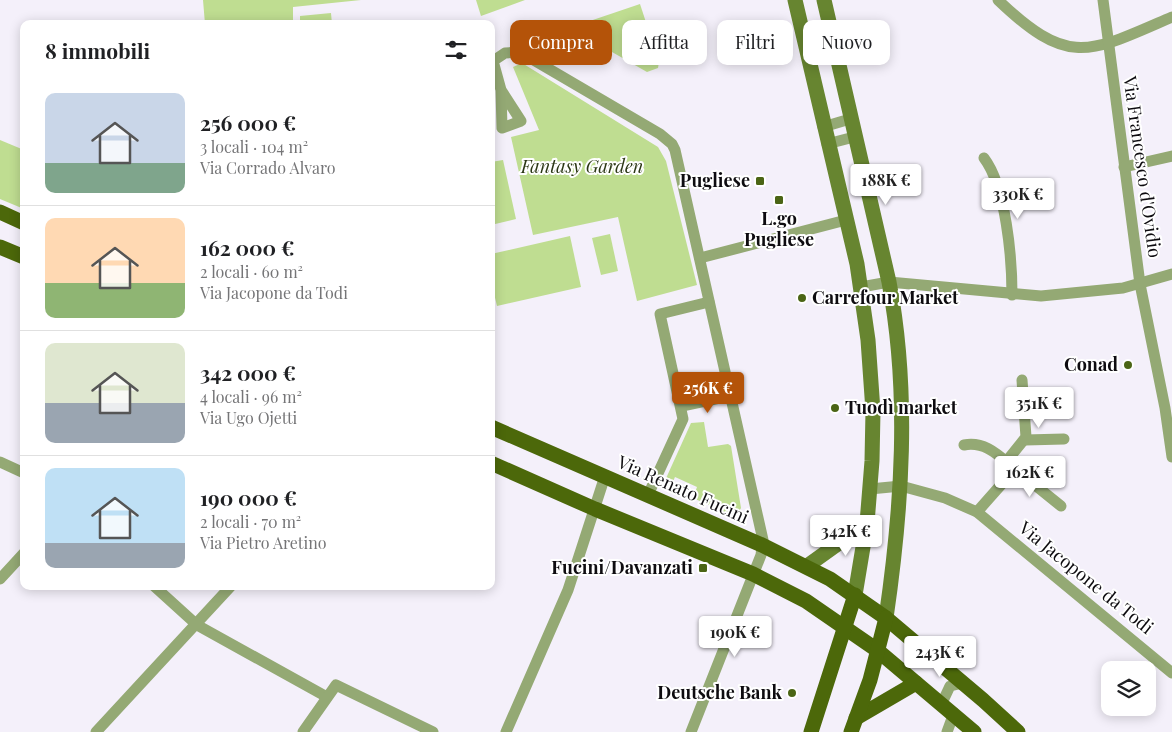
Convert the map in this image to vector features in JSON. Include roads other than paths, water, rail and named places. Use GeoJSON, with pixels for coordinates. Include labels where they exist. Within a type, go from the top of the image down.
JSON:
{"type":"FeatureCollection","features":[{"type":"Feature","properties":{"kind":"main road"},"geometry":{"type":"LineString","coordinates":[[795,0],[861,288],[869,352],[873,411],[867,523],[854,595],[810,732]]}},
{"type":"Feature","properties":{"kind":"main road"},"geometry":{"type":"LineString","coordinates":[[824,0],[854,137],[889,282],[899,360],[901,486],[886,618],[870,680],[853,725]]}},
{"type":"Feature","properties":{"kind":"main road"},"geometry":{"type":"LineString","coordinates":[[0,212],[20,221]]}},
{"type":"Feature","properties":{"kind":"main road"},"geometry":{"type":"LineString","coordinates":[[0,247],[20,255]]}},
{"type":"Feature","properties":{"kind":"main road","name":"Via Renato Fucini"},"geometry":{"type":"LineString","coordinates":[[495,429],[807,566],[854,595],[886,618],[1018,732]]}},
{"type":"Feature","properties":{"kind":"main road"},"geometry":{"type":"LineString","coordinates":[[495,465],[595,509],[753,574],[806,601],[877,650],[954,713],[974,732]]}},
{"type":"Feature","properties":{"kind":"main road"},"geometry":{"type":"LineString","coordinates":[[807,566],[867,523]]}},
{"type":"Feature","properties":{"kind":"main road"},"geometry":{"type":"LineString","coordinates":[[853,725],[916,683]]}},
{"type":"Feature","properties":{"kind":"street"},"geometry":{"type":"LineString","coordinates":[[998,0],[1027,27],[1054,43],[1077,48],[1107,44],[1172,17]]}},
{"type":"Feature","properties":{"kind":"street","name":"Via Francesco d'Ovidio"},"geometry":{"type":"LineString","coordinates":[[1103,0],[1107,44],[1140,284],[1168,407],[1172,457]]}},
{"type":"Feature","properties":{"kind":"street"},"geometry":{"type":"LineString","coordinates":[[495,60],[505,53],[520,52],[667,139],[675,150],[762,545],[761,555],[691,732]]}},
{"type":"Feature","properties":{"kind":"street"},"geometry":{"type":"LineString","coordinates":[[495,68],[501,90]]}},
{"type":"Feature","properties":{"kind":"street"},"geometry":{"type":"LineString","coordinates":[[823,126],[850,119]]}},
{"type":"Feature","properties":{"kind":"street"},"geometry":{"type":"LineString","coordinates":[[827,144],[854,137]]}},
{"type":"Feature","properties":{"kind":"street"},"geometry":{"type":"LineString","coordinates":[[1124,167],[1172,156]]}},
{"type":"Feature","properties":{"kind":"street"},"geometry":{"type":"LineString","coordinates":[[984,158],[994,174],[1000,191],[1010,259],[1012,295]]}},
{"type":"Feature","properties":{"kind":"street"},"geometry":{"type":"LineString","coordinates":[[700,258],[846,220]]}},
{"type":"Feature","properties":{"kind":"street"},"geometry":{"type":"LineString","coordinates":[[861,288],[889,282],[1012,295],[1072,294],[1140,284],[1172,274]]}},
{"type":"Feature","properties":{"kind":"street"},"geometry":{"type":"LineString","coordinates":[[648,495],[682,425],[682,406],[660,314],[709,302]]}},
{"type":"Feature","properties":{"kind":"street"},"geometry":{"type":"LineString","coordinates":[[977,512],[1011,466],[1026,438],[1022,380]]}},
{"type":"Feature","properties":{"kind":"street"},"geometry":{"type":"LineString","coordinates":[[682,406],[729,396]]}},
{"type":"Feature","properties":{"kind":"street"},"geometry":{"type":"LineString","coordinates":[[1025,440],[1064,439]]}},
{"type":"Feature","properties":{"kind":"street"},"geometry":{"type":"LineString","coordinates":[[964,445],[984,446],[1061,506]]}},
{"type":"Feature","properties":{"kind":"street"},"geometry":{"type":"LineString","coordinates":[[0,462],[20,471]]}},
{"type":"Feature","properties":{"kind":"street"},"geometry":{"type":"LineString","coordinates":[[506,732],[568,590],[605,476]]}},
{"type":"Feature","properties":{"kind":"street","name":"Via Jacopone da Todi"},"geometry":{"type":"LineString","coordinates":[[870,488],[901,486],[945,498],[977,512],[1172,672]]}},
{"type":"Feature","properties":{"kind":"street"},"geometry":{"type":"LineString","coordinates":[[0,580],[20,558]]}},
{"type":"Feature","properties":{"kind":"street"},"geometry":{"type":"LineString","coordinates":[[158,590],[197,625],[327,697]]}},
{"type":"Feature","properties":{"kind":"street"},"geometry":{"type":"LineString","coordinates":[[96,732],[228,590]]}},
{"type":"Feature","properties":{"kind":"street"},"geometry":{"type":"LineString","coordinates":[[942,703],[950,686],[963,683]]}},
{"type":"Feature","properties":{"kind":"street"},"geometry":{"type":"LineString","coordinates":[[303,732],[336,685],[432,732]]}},
{"type":"Feature","properties":{"kind":"street"},"geometry":{"type":"LineString","coordinates":[[947,732],[954,713]]}},
{"type":"Feature","properties":{"kind":"place","name":"Pugliese"},"geometry":{"type":"Point","coordinates":[760,181]}},
{"type":"Feature","properties":{"kind":"place","name":"L.go Pugliese"},"geometry":{"type":"Point","coordinates":[779,200]}},
{"type":"Feature","properties":{"kind":"place","name":"Carrefour Market"},"geometry":{"type":"Point","coordinates":[802,298]}},
{"type":"Feature","properties":{"kind":"place","name":"Conad"},"geometry":{"type":"Point","coordinates":[1128,365]}},
{"type":"Feature","properties":{"kind":"place","name":"Tuodì market"},"geometry":{"type":"Point","coordinates":[835,408]}},
{"type":"Feature","properties":{"kind":"place","name":"Fucini/Davanzati"},"geometry":{"type":"Point","coordinates":[703,568]}},
{"type":"Feature","properties":{"kind":"place","name":"Deutsche Bank"},"geometry":{"type":"Point","coordinates":[792,693]}},
{"type":"Feature","properties":{"kind":"park label","name":"Fantasy Garden"},"geometry":{"type":"Point","coordinates":[582,167]}}]}
